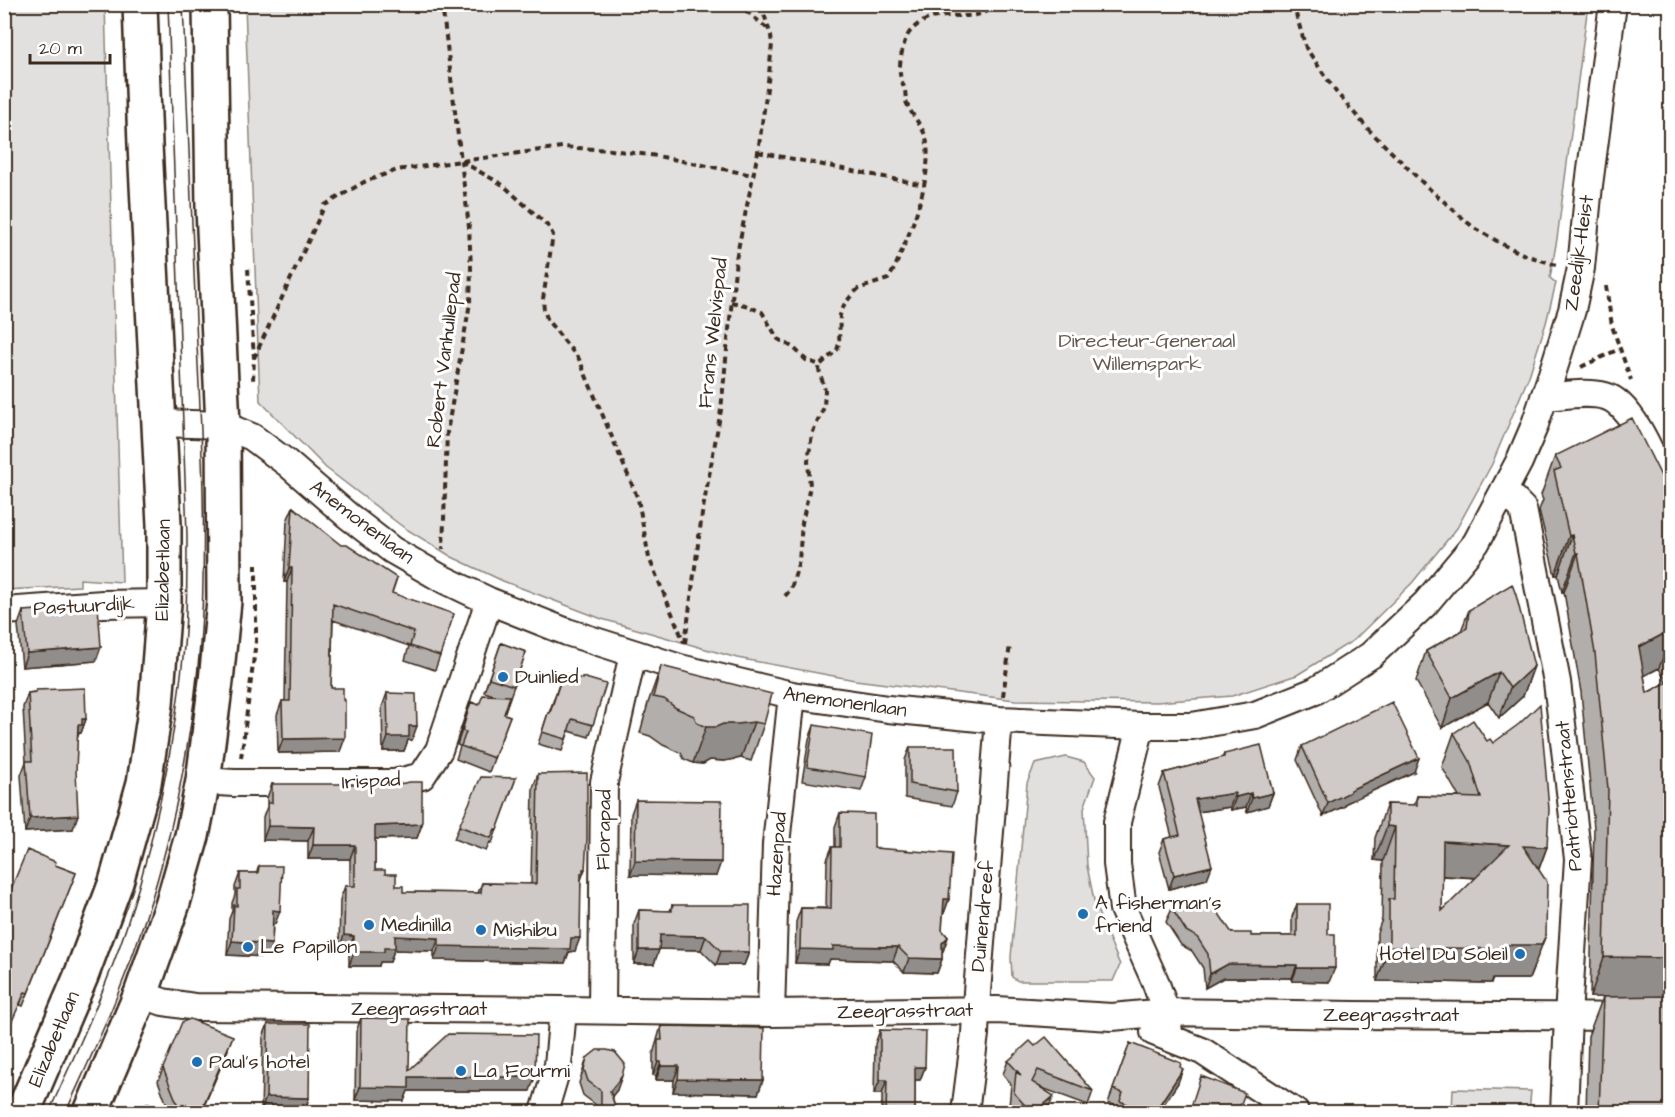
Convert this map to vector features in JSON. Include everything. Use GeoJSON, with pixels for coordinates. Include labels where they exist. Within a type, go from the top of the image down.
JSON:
{"type":"FeatureCollection","features":[{"type":"Feature","properties":{"kind":"main road","name":"Elizabetlaan"},"geometry":{"type":"LineString","coordinates":[[23,1113],[81,976],[116,882],[144,783],[156,704],[164,603],[164,525],[140,4]]}},
{"type":"Feature","properties":{"kind":"main road"},"geometry":{"type":"LineString","coordinates":[[91,1113],[141,994],[175,896],[192,836],[203,781],[216,681],[224,601],[224,425],[213,208],[210,4]]}},
{"type":"Feature","properties":{"kind":"street","name":"Zeedijk-Heist"},"geometry":{"type":"LineString","coordinates":[[1504,490],[1534,427],[1572,310],[1581,268],[1589,185],[1613,4]]}},
{"type":"Feature","properties":{"kind":"street"},"geometry":{"type":"LineString","coordinates":[[1548,386],[1606,396],[1617,402],[1628,413],[1638,429],[1671,496]]}},
{"type":"Feature","properties":{"kind":"street","name":"Anemonenlaan"},"geometry":{"type":"LineString","coordinates":[[159,423],[224,425],[252,437],[392,550],[439,577],[567,632],[633,654],[741,684],[792,695],[888,709],[999,720],[1192,726],[1256,715],[1315,691],[1371,655],[1425,604],[1476,543],[1504,490]]}},
{"type":"Feature","properties":{"kind":"street","name":"Patriottenstraat"},"geometry":{"type":"LineString","coordinates":[[1504,490],[1523,509],[1557,682],[1578,859],[1564,1113]]}},
{"type":"Feature","properties":{"kind":"street","name":"Irispad"},"geometry":{"type":"LineString","coordinates":[[203,781],[394,783],[422,776],[439,750],[489,600]]}},
{"type":"Feature","properties":{"kind":"street","name":"Pastuurdijk"},"geometry":{"type":"LineString","coordinates":[[4,611],[104,604],[164,603]]}},
{"type":"Feature","properties":{"kind":"street","name":"Florapad"},"geometry":{"type":"LineString","coordinates":[[602,1010],[604,782],[633,654]]}},
{"type":"Feature","properties":{"kind":"street","name":"Hazenpad"},"geometry":{"type":"LineString","coordinates":[[771,1013],[776,844],[792,695]]}},
{"type":"Feature","properties":{"kind":"street","name":"Duinendreef"},"geometry":{"type":"LineString","coordinates":[[965,1113],[975,1034],[999,720]]}},
{"type":"Feature","properties":{"kind":"street"},"geometry":{"type":"LineString","coordinates":[[1140,726],[1117,822],[1118,864],[1123,909],[1155,981],[1166,1012],[1170,1038]]}},
{"type":"Feature","properties":{"kind":"street","name":"Zeegrasstraat"},"geometry":{"type":"LineString","coordinates":[[141,994],[163,1002],[195,1007],[771,1013],[976,1010],[1112,1017],[1166,1012],[1671,1017]]}},
{"type":"Feature","properties":{"kind":"street"},"geometry":{"type":"LineString","coordinates":[[544,1113],[558,1065],[563,1010]]}},
{"type":"Feature","properties":{"kind":"street"},"geometry":{"type":"LineString","coordinates":[[1112,1017],[1202,1051],[1279,1108]]}},
{"type":"Feature","properties":{"kind":"path","name":"Robert Vanhullepad"},"geometry":{"type":"LineString","coordinates":[[439,577],[444,541],[447,432],[470,303],[471,268],[469,227],[442,4]]}},
{"type":"Feature","properties":{"kind":"path"},"geometry":{"type":"LineString","coordinates":[[738,4],[768,29]]}},
{"type":"Feature","properties":{"kind":"path","name":"Frans Welvispad"},"geometry":{"type":"LineString","coordinates":[[460,160],[503,185],[549,227],[553,235],[543,299],[544,310],[549,321],[579,359],[638,499],[649,558],[685,645],[702,514],[720,410],[736,259],[758,152],[772,44],[765,17],[757,4]]}},
{"type":"Feature","properties":{"kind":"path"},"geometry":{"type":"LineString","coordinates":[[785,596],[790,589],[799,561],[802,523],[810,486],[809,452],[812,435],[824,407],[825,390],[819,370],[820,365],[837,350],[840,315],[851,296],[858,289],[888,279],[892,274],[912,230],[924,185],[928,157],[927,142],[923,130],[905,102],[905,91],[900,73],[908,35],[918,24],[929,18],[951,14],[978,16],[987,12],[995,4]]}},
{"type":"Feature","properties":{"kind":"path"},"geometry":{"type":"LineString","coordinates":[[1293,4],[1306,48],[1336,92],[1369,130],[1424,184],[1474,228],[1524,255],[1556,265]]}},
{"type":"Feature","properties":{"kind":"path"},"geometry":{"type":"LineString","coordinates":[[254,358],[325,205],[363,182],[397,170],[562,147],[657,156],[753,175]]}},
{"type":"Feature","properties":{"kind":"path"},"geometry":{"type":"LineString","coordinates":[[758,152],[924,185]]}},
{"type":"Feature","properties":{"kind":"path"},"geometry":{"type":"LineString","coordinates":[[731,302],[762,312],[778,339],[794,348],[806,360],[820,365]]}},
{"type":"Feature","properties":{"kind":"path"},"geometry":{"type":"LineString","coordinates":[[1548,386],[1566,374],[1619,349]]}},
{"type":"Feature","properties":{"kind":"path"},"geometry":{"type":"LineString","coordinates":[[999,720],[1010,645]]}},
{"type":"Feature","properties":{"kind":"green space"},"geometry":{"type":"Polygon","coordinates":[[[5,4],[105,5],[122,582],[80,579],[80,586],[5,590],[5,4]]]}},
{"type":"Feature","properties":{"kind":"green space","name":"Directeur-Generaal Willemspark"},"geometry":{"type":"Polygon","coordinates":[[[245,4],[1588,5],[1550,278],[1556,283],[1546,323],[1529,376],[1492,464],[1457,528],[1412,583],[1354,640],[1297,675],[1232,696],[1157,702],[1015,700],[855,680],[737,658],[602,619],[503,581],[452,557],[403,527],[326,468],[260,401],[245,4]]]}},
{"type":"Feature","properties":{"kind":"green space"},"geometry":{"type":"Polygon","coordinates":[[[1066,757],[1084,762],[1095,777],[1084,808],[1087,866],[1095,905],[1120,965],[1113,981],[1018,981],[1012,977],[1011,957],[1027,783],[1035,764],[1066,757]]]}},
{"type":"Feature","properties":{"kind":"green space"},"geometry":{"type":"Polygon","coordinates":[[[1453,1089],[1531,1091],[1529,1112],[1452,1112],[1453,1089]]]}},
{"type":"Feature","properties":{"kind":"building"},"geometry":{"type":"Polygon","coordinates":[[[1632,418],[1671,496],[1671,630],[1639,647],[1647,693],[1671,680],[1671,958],[1604,957],[1608,789],[1595,653],[1578,553],[1576,553],[1572,535],[1569,536],[1554,471],[1561,468],[1555,456],[1632,418]]]}},
{"type":"Feature","properties":{"kind":"building"},"geometry":{"type":"Polygon","coordinates":[[[293,507],[341,545],[347,545],[397,578],[392,593],[454,614],[440,656],[410,646],[414,632],[333,604],[331,688],[343,688],[345,738],[283,739],[282,701],[290,701],[292,568],[289,568],[293,507]]]}},
{"type":"Feature","properties":{"kind":"building"},"geometry":{"type":"Polygon","coordinates":[[[1512,584],[1534,666],[1510,688],[1499,672],[1452,698],[1426,651],[1467,628],[1469,610],[1512,584]]]}},
{"type":"Feature","properties":{"kind":"building"},"geometry":{"type":"Polygon","coordinates":[[[98,606],[101,647],[27,653],[23,611],[98,606]]]}},
{"type":"Feature","properties":{"kind":"building","name":"Duinlied"},"geometry":{"type":"Polygon","coordinates":[[[501,643],[526,652],[514,686],[489,678],[501,643]]]}},
{"type":"Feature","properties":{"kind":"building"},"geometry":{"type":"Polygon","coordinates":[[[661,666],[772,694],[764,724],[754,722],[706,727],[697,723],[694,716],[676,708],[664,699],[653,697],[661,666]]]}},
{"type":"Feature","properties":{"kind":"building"},"geometry":{"type":"Polygon","coordinates":[[[563,673],[606,684],[593,725],[572,719],[566,739],[542,732],[563,673]]]}},
{"type":"Feature","properties":{"kind":"building"},"geometry":{"type":"Polygon","coordinates":[[[85,688],[86,719],[82,719],[82,725],[78,725],[76,770],[78,815],[30,818],[26,761],[32,761],[28,693],[36,692],[36,690],[85,688]]]}},
{"type":"Feature","properties":{"kind":"building"},"geometry":{"type":"Polygon","coordinates":[[[387,693],[416,694],[417,726],[409,726],[409,737],[388,737],[387,693]]]}},
{"type":"Feature","properties":{"kind":"building"},"geometry":{"type":"Polygon","coordinates":[[[483,695],[510,696],[504,714],[510,716],[494,758],[461,746],[466,732],[462,731],[471,702],[479,705],[483,695]]]}},
{"type":"Feature","properties":{"kind":"building"},"geometry":{"type":"Polygon","coordinates":[[[1392,702],[1419,758],[1350,790],[1328,803],[1302,746],[1392,702]]]}},
{"type":"Feature","properties":{"kind":"building"},"geometry":{"type":"Polygon","coordinates":[[[1540,704],[1549,809],[1547,847],[1523,846],[1547,882],[1546,935],[1541,945],[1504,945],[1504,949],[1389,947],[1389,899],[1394,899],[1395,827],[1387,826],[1387,804],[1417,805],[1417,796],[1481,798],[1470,761],[1454,733],[1473,720],[1487,741],[1490,739],[1493,743],[1519,724],[1540,704]],[[1443,841],[1442,911],[1509,845],[1443,841]]]}},
{"type":"Feature","properties":{"kind":"building"},"geometry":{"type":"Polygon","coordinates":[[[814,725],[872,735],[866,777],[807,767],[814,725]]]}},
{"type":"Feature","properties":{"kind":"building"},"geometry":{"type":"Polygon","coordinates":[[[1261,745],[1273,793],[1252,798],[1251,793],[1236,797],[1235,793],[1195,799],[1212,866],[1174,875],[1164,839],[1180,835],[1164,773],[1261,745]]]}},
{"type":"Feature","properties":{"kind":"building"},"geometry":{"type":"Polygon","coordinates":[[[910,747],[956,747],[957,792],[910,784],[910,747]]]}},
{"type":"Feature","properties":{"kind":"building"},"geometry":{"type":"Polygon","coordinates":[[[587,773],[587,839],[585,869],[581,873],[580,938],[571,938],[570,949],[439,946],[439,938],[395,936],[395,948],[384,948],[384,952],[354,952],[354,936],[344,935],[345,886],[355,886],[355,845],[313,845],[314,827],[268,826],[268,803],[272,803],[272,784],[422,782],[422,824],[375,826],[375,870],[385,870],[385,874],[396,874],[396,886],[403,886],[403,892],[481,893],[482,883],[536,884],[538,774],[587,773]]]}},
{"type":"Feature","properties":{"kind":"building"},"geometry":{"type":"Polygon","coordinates":[[[481,777],[516,778],[497,830],[495,829],[491,838],[459,826],[481,777]]]}},
{"type":"Feature","properties":{"kind":"building"},"geometry":{"type":"Polygon","coordinates":[[[636,800],[722,801],[721,862],[635,861],[636,800]]]}},
{"type":"Feature","properties":{"kind":"building"},"geometry":{"type":"Polygon","coordinates":[[[840,813],[874,814],[874,848],[952,854],[949,899],[944,899],[942,930],[948,937],[942,943],[942,959],[909,958],[898,947],[833,946],[833,950],[800,949],[801,908],[831,909],[832,847],[840,847],[840,813]]]}},
{"type":"Feature","properties":{"kind":"building"},"geometry":{"type":"Polygon","coordinates":[[[27,850],[76,873],[28,993],[25,992],[4,1039],[4,906],[27,850]]]}},
{"type":"Feature","properties":{"kind":"building"},"geometry":{"type":"Polygon","coordinates":[[[259,866],[282,866],[280,911],[273,910],[272,944],[232,941],[234,905],[237,906],[240,873],[258,873],[259,866]]]}},
{"type":"Feature","properties":{"kind":"building"},"geometry":{"type":"Polygon","coordinates":[[[1211,902],[1232,933],[1251,933],[1251,936],[1297,936],[1297,904],[1328,904],[1328,934],[1335,934],[1335,968],[1228,964],[1210,974],[1208,954],[1197,937],[1186,931],[1172,909],[1194,913],[1211,902]]]}},
{"type":"Feature","properties":{"kind":"building"},"geometry":{"type":"Polygon","coordinates":[[[672,905],[750,905],[749,952],[721,951],[706,936],[660,935],[659,950],[639,950],[639,910],[672,911],[672,905]]]}},
{"type":"Feature","properties":{"kind":"building"},"geometry":{"type":"Polygon","coordinates":[[[1671,996],[1671,1113],[1599,1113],[1603,997],[1671,996]]]}},
{"type":"Feature","properties":{"kind":"building"},"geometry":{"type":"Polygon","coordinates":[[[361,1018],[410,1019],[409,1070],[448,1034],[536,1035],[535,1077],[409,1077],[409,1088],[360,1087],[361,1018]]]}},
{"type":"Feature","properties":{"kind":"building","name":"Paul's hotel"},"geometry":{"type":"Polygon","coordinates":[[[190,1019],[233,1036],[200,1113],[181,1113],[163,1068],[182,1022],[190,1019]]]}},
{"type":"Feature","properties":{"kind":"building"},"geometry":{"type":"Polygon","coordinates":[[[268,1024],[310,1024],[309,1098],[266,1097],[268,1024]]]}},
{"type":"Feature","properties":{"kind":"building"},"geometry":{"type":"Polygon","coordinates":[[[661,1026],[764,1028],[763,1080],[678,1079],[679,1066],[661,1066],[661,1062],[658,1062],[658,1040],[662,1040],[661,1026]]]}},
{"type":"Feature","properties":{"kind":"building"},"geometry":{"type":"Polygon","coordinates":[[[880,1030],[926,1031],[925,1067],[915,1067],[915,1113],[886,1113],[887,1080],[880,1080],[880,1030]]]}},
{"type":"Feature","properties":{"kind":"building"},"geometry":{"type":"Polygon","coordinates":[[[1046,1037],[1093,1091],[1038,1070],[1032,1082],[1054,1096],[1032,1113],[1014,1093],[1016,1072],[1021,1075],[1008,1061],[1030,1041],[1035,1046],[1046,1037]]]}},
{"type":"Feature","properties":{"kind":"building"},"geometry":{"type":"Polygon","coordinates":[[[1130,1043],[1181,1063],[1180,1067],[1183,1069],[1154,1113],[1148,1113],[1120,1101],[1123,1093],[1113,1089],[1130,1043]]]}},
{"type":"Feature","properties":{"kind":"building"},"geometry":{"type":"Polygon","coordinates":[[[597,1050],[615,1052],[625,1064],[622,1076],[610,1091],[617,1113],[601,1113],[601,1091],[588,1081],[584,1069],[587,1058],[597,1050]]]}},
{"type":"Feature","properties":{"kind":"building"},"geometry":{"type":"Polygon","coordinates":[[[1201,1076],[1245,1093],[1239,1109],[1244,1113],[1189,1113],[1201,1076]]]}},
{"type":"Feature","properties":{"kind":"building"},"geometry":{"type":"Polygon","coordinates":[[[147,1103],[168,1113],[143,1113],[147,1103]]]}},
{"type":"Feature","properties":{"kind":"tram line"},"geometry":{"type":"LineString","coordinates":[[49,1112],[109,975],[136,897],[153,835],[166,771],[183,658],[187,535],[168,4]]}},
{"type":"Feature","properties":{"kind":"tram line"},"geometry":{"type":"LineString","coordinates":[[66,1112],[124,979],[157,879],[185,761],[199,660],[203,583],[203,494],[183,4]]}},
{"type":"Feature","properties":{"kind":"place","name":"Duinlied"},"geometry":{"type":"Point","coordinates":[503,677]}},
{"type":"Feature","properties":{"kind":"place","name":"A fisherman’s friend"},"geometry":{"type":"Point","coordinates":[1083,914]}},
{"type":"Feature","properties":{"kind":"place","name":"Medinilla"},"geometry":{"type":"Point","coordinates":[369,925]}},
{"type":"Feature","properties":{"kind":"place","name":"Mishibu"},"geometry":{"type":"Point","coordinates":[481,930]}},
{"type":"Feature","properties":{"kind":"place","name":"Le Papillon"},"geometry":{"type":"Point","coordinates":[248,947]}},
{"type":"Feature","properties":{"kind":"place","name":"Hotel Du Soleil"},"geometry":{"type":"Point","coordinates":[1520,954]}},
{"type":"Feature","properties":{"kind":"place","name":"Paul's hotel"},"geometry":{"type":"Point","coordinates":[197,1062]}},
{"type":"Feature","properties":{"kind":"place","name":"La Fourmi"},"geometry":{"type":"Point","coordinates":[461,1071]}}]}
